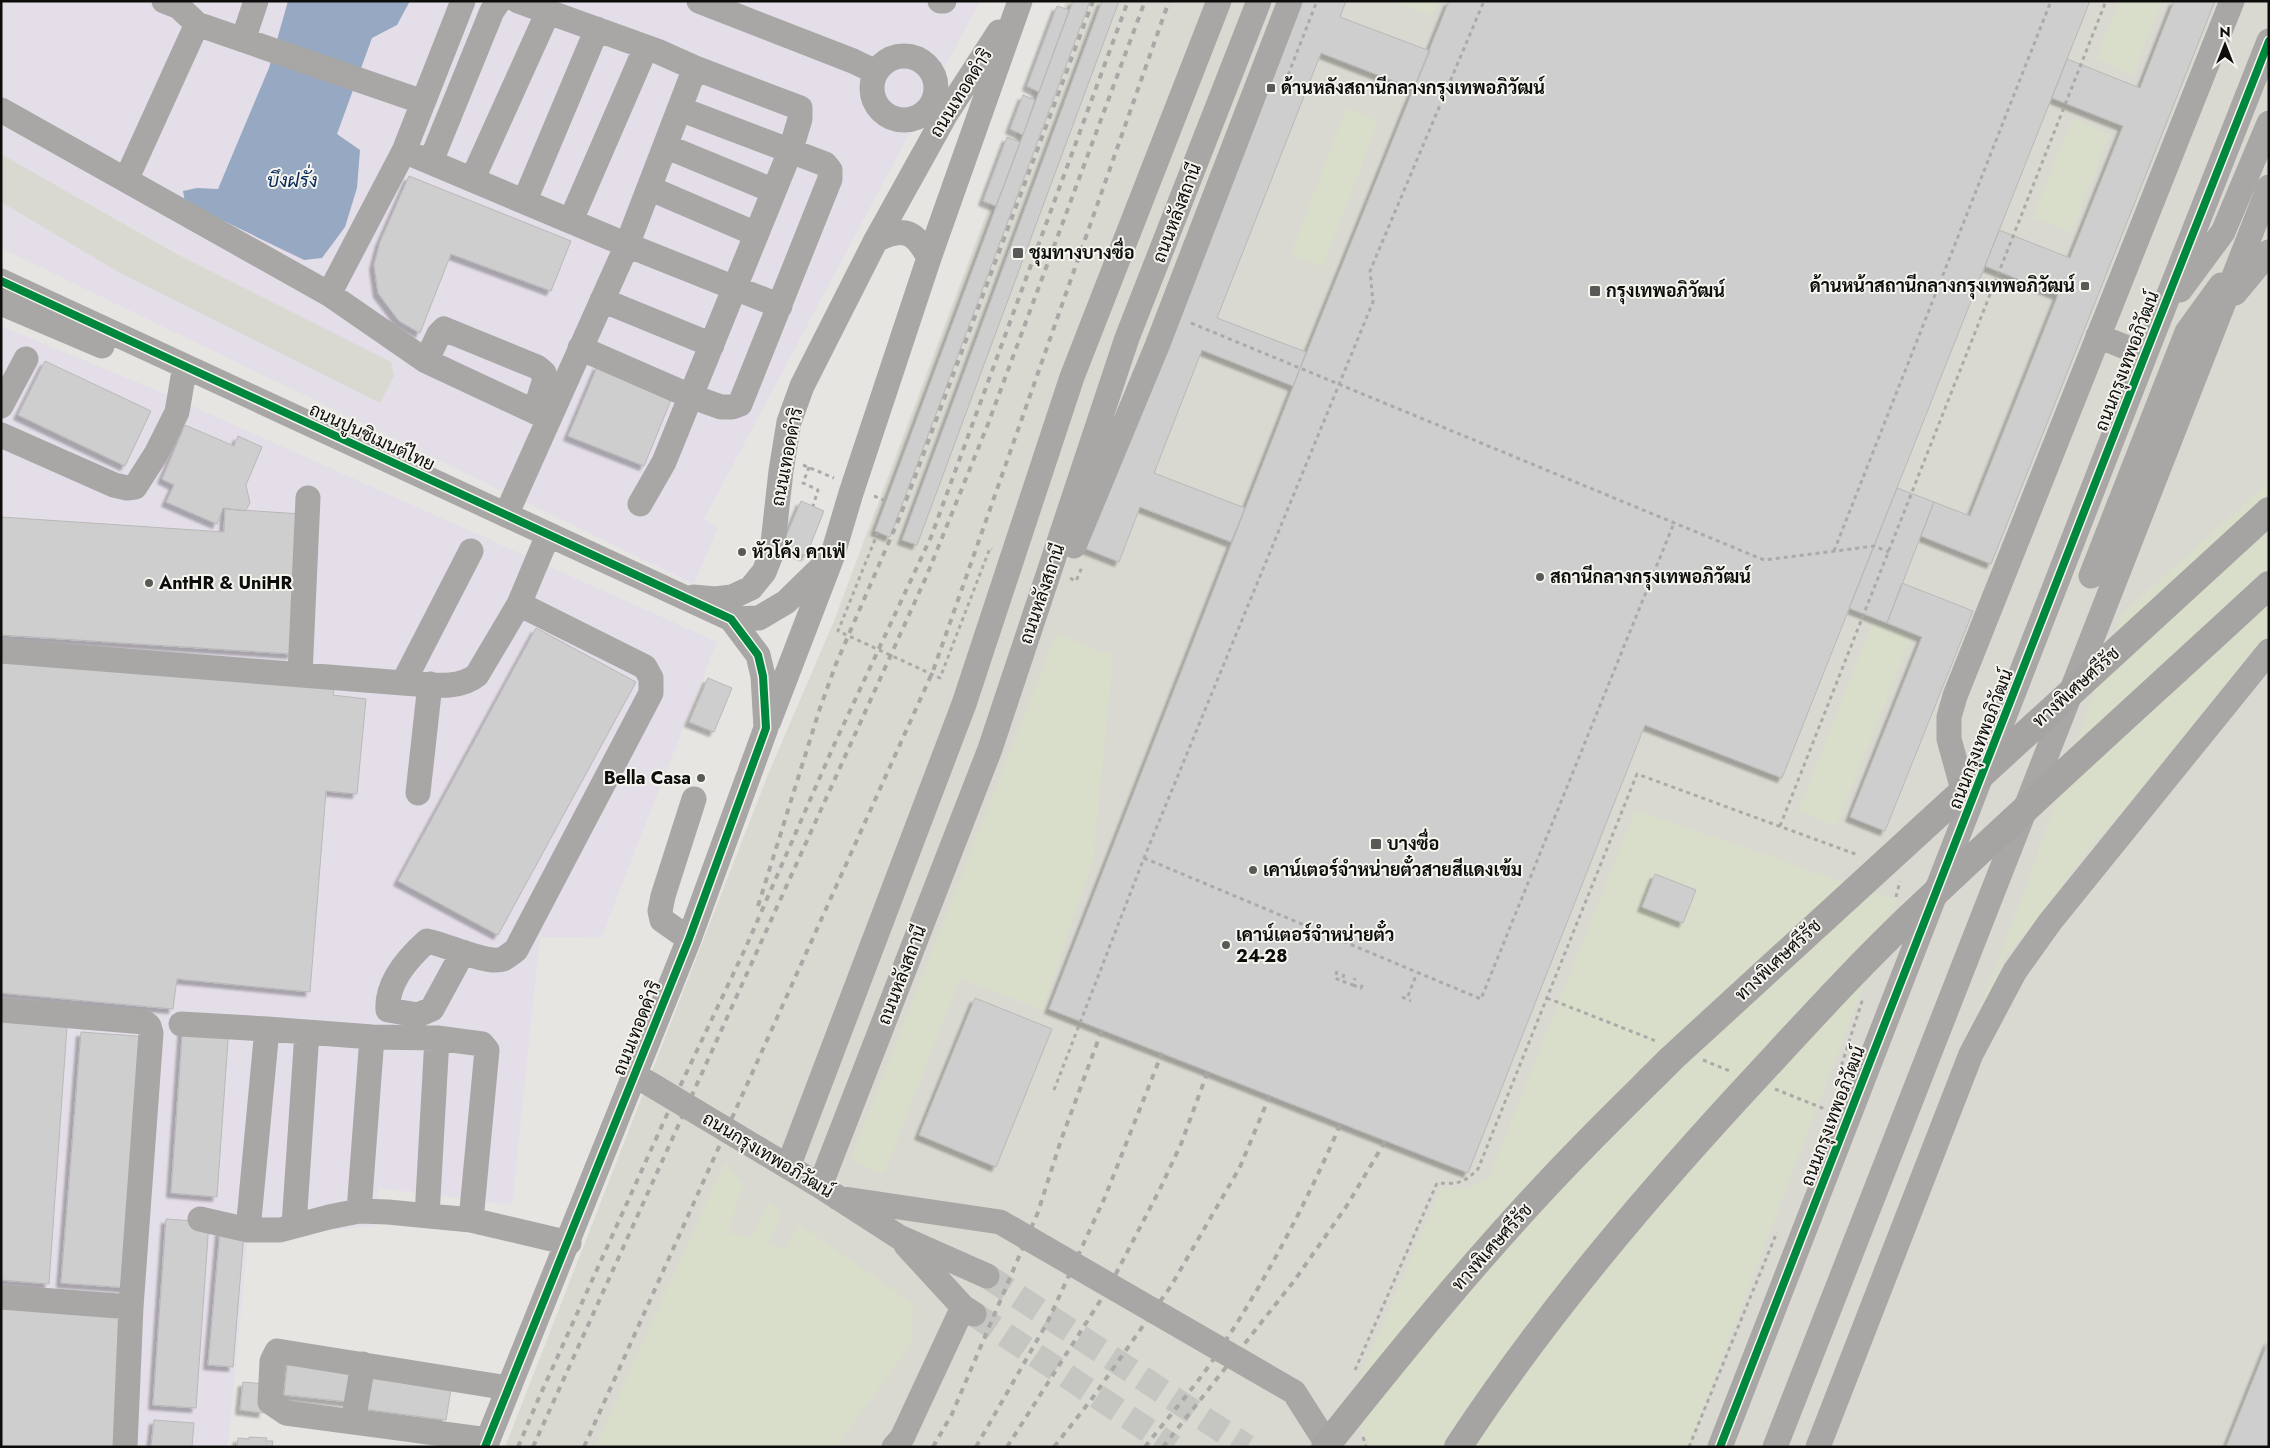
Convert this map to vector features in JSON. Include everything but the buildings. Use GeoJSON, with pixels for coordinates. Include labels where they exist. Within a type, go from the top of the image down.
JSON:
{"type":"FeatureCollection","features":[{"type":"Feature","properties":{"kind":"highway","name":"ทางพิเศษศรีรัช"},"geometry":{"type":"LineString","coordinates":[[1325,1447],[1394,1360],[1487,1252],[1579,1151],[1672,1058],[2269,511]]}},
{"type":"Feature","properties":{"kind":"highway"},"geometry":{"type":"LineString","coordinates":[[1458,1447],[1538,1334],[1625,1226],[1720,1116],[1817,1012],[1912,914],[2269,585]]}},
{"type":"Feature","properties":{"kind":"street"},"geometry":{"type":"LineString","coordinates":[[164,1],[179,7],[197,24],[423,102]]}},
{"type":"Feature","properties":{"kind":"street"},"geometry":{"type":"LineString","coordinates":[[243,40],[256,1]]}},
{"type":"Feature","properties":{"kind":"street"},"geometry":{"type":"LineString","coordinates":[[329,294],[404,151],[463,1]]}},
{"type":"Feature","properties":{"kind":"street"},"geometry":{"type":"LineString","coordinates":[[431,161],[492,11],[499,1]]}},
{"type":"Feature","properties":{"kind":"street"},"geometry":{"type":"LineString","coordinates":[[518,1],[646,47],[800,108],[800,119],[791,149],[712,345],[664,462],[640,504]]}},
{"type":"Feature","properties":{"kind":"street"},"geometry":{"type":"LineString","coordinates":[[699,1],[854,61],[876,72]]}},
{"type":"Feature","properties":{"kind":"street","name":"ถนนเทอดดำริ"},"geometry":{"type":"LineString","coordinates":[[685,597],[716,599],[732,597],[751,588],[764,572],[772,552],[782,466],[793,413],[802,386],[876,240],[939,109],[1020,1]]}},
{"type":"Feature","properties":{"kind":"street","name":"ถนนเทอดดำริ"},"geometry":{"type":"LineString","coordinates":[[487,1443],[569,1243],[689,939],[766,728],[832,558],[851,493],[929,258],[1020,1]]}},
{"type":"Feature","properties":{"kind":"street"},"geometry":{"type":"LineString","coordinates":[[788,1166],[964,704],[1072,377],[1219,1]]}},
{"type":"Feature","properties":{"kind":"street","name":"ถนนหลังสถานี"},"geometry":{"type":"LineString","coordinates":[[829,1192],[990,749],[1128,338],[1259,1]]}},
{"type":"Feature","properties":{"kind":"street"},"geometry":{"type":"LineString","coordinates":[[990,749],[1072,571],[1290,1]]}},
{"type":"Feature","properties":{"kind":"street"},"geometry":{"type":"LineString","coordinates":[[1969,810],[1949,739],[1949,717],[1955,696],[2232,1]]}},
{"type":"Feature","properties":{"kind":"street"},"geometry":{"type":"LineString","coordinates":[[473,178],[548,12]]}},
{"type":"Feature","properties":{"kind":"street"},"geometry":{"type":"LineString","coordinates":[[126,180],[197,24]]}},
{"type":"Feature","properties":{"kind":"street"},"geometry":{"type":"LineString","coordinates":[[525,200],[597,30]]}},
{"type":"Feature","properties":{"kind":"street","name":"ถนนกรุงเทพอภิวัฒน์"},"geometry":{"type":"LineString","coordinates":[[1720,1447],[2269,41]]}},
{"type":"Feature","properties":{"kind":"street"},"geometry":{"type":"LineString","coordinates":[[571,220],[646,47]]}},
{"type":"Feature","properties":{"kind":"street"},"geometry":{"type":"LineString","coordinates":[[911,57],[920,61],[928,67],[936,85],[939,109],[904,120],[893,118],[883,113],[876,104],[872,94],[872,83],[876,72],[891,59],[911,57]]}},
{"type":"Feature","properties":{"kind":"street"},"geometry":{"type":"LineString","coordinates":[[506,515],[542,415],[580,348],[627,245],[695,68]]}},
{"type":"Feature","properties":{"kind":"street"},"geometry":{"type":"LineString","coordinates":[[580,348],[690,396],[721,407],[732,407],[740,404],[830,179],[830,170],[825,164],[791,149],[680,109]]}},
{"type":"Feature","properties":{"kind":"street"},"geometry":{"type":"LineString","coordinates":[[1,110],[329,294],[426,361],[542,415]]}},
{"type":"Feature","properties":{"kind":"street"},"geometry":{"type":"LineString","coordinates":[[2160,318],[2223,232],[2269,123]]}},
{"type":"Feature","properties":{"kind":"street"},"geometry":{"type":"LineString","coordinates":[[665,146],[774,191]]}},
{"type":"Feature","properties":{"kind":"street"},"geometry":{"type":"LineString","coordinates":[[404,151],[473,178],[627,245],[780,306]]}},
{"type":"Feature","properties":{"kind":"street"},"geometry":{"type":"LineString","coordinates":[[649,188],[756,234]]}},
{"type":"Feature","properties":{"kind":"street"},"geometry":{"type":"LineString","coordinates":[[1775,1447],[2269,188]]}},
{"type":"Feature","properties":{"kind":"street"},"geometry":{"type":"LineString","coordinates":[[876,240],[892,232],[911,233],[922,243],[929,258]]}},
{"type":"Feature","properties":{"kind":"street"},"geometry":{"type":"LineString","coordinates":[[2220,310],[2269,252]]}},
{"type":"Feature","properties":{"kind":"street"},"geometry":{"type":"LineString","coordinates":[[2091,576],[2187,332],[2242,255]]}},
{"type":"Feature","properties":{"kind":"street","name":"ถนนปูนซิเมนต์ไทย"},"geometry":{"type":"LineString","coordinates":[[1,265],[164,338],[202,363],[239,392]]}},
{"type":"Feature","properties":{"kind":"street","name":"ถนนปูนซิเมนต์ไทย"},"geometry":{"type":"LineString","coordinates":[[1,281],[731,619]]}},
{"type":"Feature","properties":{"kind":"street"},"geometry":{"type":"LineString","coordinates":[[602,300],[712,345]]}},
{"type":"Feature","properties":{"kind":"street","name":"ถนนปูนซิเมนต์ไทย"},"geometry":{"type":"LineString","coordinates":[[1,303],[129,357],[183,377],[239,392]]}},
{"type":"Feature","properties":{"kind":"street"},"geometry":{"type":"LineString","coordinates":[[426,361],[439,334],[444,329],[537,367],[544,373],[542,415]]}},
{"type":"Feature","properties":{"kind":"street"},"geometry":{"type":"LineString","coordinates":[[2098,336],[2145,355]]}},
{"type":"Feature","properties":{"kind":"street"},"geometry":{"type":"LineString","coordinates":[[1,406],[26,358]]}},
{"type":"Feature","properties":{"kind":"street"},"geometry":{"type":"LineString","coordinates":[[1,435],[114,484],[127,488],[135,486],[156,454],[177,412],[183,377]]}},
{"type":"Feature","properties":{"kind":"street"},"geometry":{"type":"LineString","coordinates":[[300,675],[308,498]]}},
{"type":"Feature","properties":{"kind":"street"},"geometry":{"type":"LineString","coordinates":[[1,651],[403,683],[454,685],[469,682],[478,675],[519,604],[548,535]]}},
{"type":"Feature","properties":{"kind":"street"},"geometry":{"type":"LineString","coordinates":[[403,683],[471,551]]}},
{"type":"Feature","properties":{"kind":"street","name":"ถนนเทอดดำริ"},"geometry":{"type":"LineString","coordinates":[[731,619],[759,618],[786,602],[832,558]]}},
{"type":"Feature","properties":{"kind":"street"},"geometry":{"type":"LineString","coordinates":[[463,952],[488,960],[502,960],[516,950],[651,693],[651,678],[644,667],[519,604]]}},
{"type":"Feature","properties":{"kind":"street","name":"ถนนเทอดดำริ"},"geometry":{"type":"LineString","coordinates":[[731,619],[758,655],[763,676],[766,728]]}},
{"type":"Feature","properties":{"kind":"street"},"geometry":{"type":"LineString","coordinates":[[1818,1447],[1971,1054],[2015,971],[2050,922],[2269,651]]}},
{"type":"Feature","properties":{"kind":"street"},"geometry":{"type":"LineString","coordinates":[[418,793],[430,684]]}},
{"type":"Feature","properties":{"kind":"street"},"geometry":{"type":"LineString","coordinates":[[689,939],[662,920],[660,912],[663,896],[694,799]]}},
{"type":"Feature","properties":{"kind":"street"},"geometry":{"type":"LineString","coordinates":[[1,1010],[144,1022],[149,1026],[151,1043],[132,1307],[125,1447]]}},
{"type":"Feature","properties":{"kind":"street"},"geometry":{"type":"LineString","coordinates":[[181,1024],[372,1037],[437,1038],[474,1041],[482,1044],[487,1050],[471,1220]]}},
{"type":"Feature","properties":{"kind":"street"},"geometry":{"type":"LineString","coordinates":[[248,1230],[266,1029]]}},
{"type":"Feature","properties":{"kind":"street"},"geometry":{"type":"LineString","coordinates":[[294,1225],[308,1032]]}},
{"type":"Feature","properties":{"kind":"street"},"geometry":{"type":"LineString","coordinates":[[359,1211],[372,1037]]}},
{"type":"Feature","properties":{"kind":"street"},"geometry":{"type":"LineString","coordinates":[[427,1216],[437,1038]]}},
{"type":"Feature","properties":{"kind":"street","name":"ถนนกรุงเทพอภิวัฒน์"},"geometry":{"type":"LineString","coordinates":[[635,1075],[788,1166],[899,1238],[986,1276]]}},
{"type":"Feature","properties":{"kind":"street"},"geometry":{"type":"LineString","coordinates":[[829,1192],[1000,1222],[1294,1392],[1329,1447]]}},
{"type":"Feature","properties":{"kind":"street"},"geometry":{"type":"LineString","coordinates":[[200,1218],[248,1230],[280,1230],[294,1225],[359,1211],[471,1220],[569,1243]]}},
{"type":"Feature","properties":{"kind":"street","name":"ถนนกรุงเทพอภิวัฒน์"},"geometry":{"type":"LineString","coordinates":[[899,1238],[969,1310],[903,1444]]}},
{"type":"Feature","properties":{"kind":"street"},"geometry":{"type":"LineString","coordinates":[[1,1297],[132,1307]]}},
{"type":"Feature","properties":{"kind":"street"},"geometry":{"type":"LineString","coordinates":[[487,1443],[286,1413],[270,1402],[272,1361],[277,1351],[508,1388]]}},
{"type":"Feature","properties":{"kind":"street"},"geometry":{"type":"LineString","coordinates":[[353,1422],[363,1364]]}},
{"type":"Feature","properties":{"kind":"path"},"geometry":{"type":"LineString","coordinates":[[1284,84],[1317,1]]}},
{"type":"Feature","properties":{"kind":"path"},"geometry":{"type":"LineString","coordinates":[[1054,1090],[1144,858],[1373,302],[1370,271],[1484,1]]}},
{"type":"Feature","properties":{"kind":"path"},"geometry":{"type":"LineString","coordinates":[[1834,551],[2051,1]]}},
{"type":"Feature","properties":{"kind":"path"},"geometry":{"type":"LineString","coordinates":[[1780,826],[2106,1]]}},
{"type":"Feature","properties":{"kind":"path"},"geometry":{"type":"LineString","coordinates":[[1194,315],[1190,324],[1764,560],[1874,546],[1889,552]]}},
{"type":"Feature","properties":{"kind":"path"},"geometry":{"type":"LineString","coordinates":[[809,467],[803,483],[818,490],[813,506]]}},
{"type":"Feature","properties":{"kind":"path"},"geometry":{"type":"LineString","coordinates":[[1144,858],[1481,999],[1674,523]]}},
{"type":"Feature","properties":{"kind":"path"},"geometry":{"type":"LineString","coordinates":[[878,532],[838,631],[940,678],[990,548],[1013,557]]}},
{"type":"Feature","properties":{"kind":"path"},"geometry":{"type":"LineString","coordinates":[[1338,971],[1335,978],[1342,981],[1361,988],[1364,981]]}},
{"type":"Feature","properties":{"kind":"path"},"geometry":{"type":"LineString","coordinates":[[1408,996],[1417,973]]}},
{"type":"Feature","properties":{"kind":"path"},"geometry":{"type":"LineString","coordinates":[[1342,981],[1344,974]]}},
{"type":"Feature","properties":{"kind":"path"},"geometry":{"type":"LineString","coordinates":[[1353,985],[1355,978]]}},
{"type":"Feature","properties":{"kind":"path"},"geometry":{"type":"LineString","coordinates":[[1402,997],[1411,1001]]}},
{"type":"Feature","properties":{"kind":"path"},"geometry":{"type":"LineString","coordinates":[[1352,1379],[1437,1183],[1457,1184],[1467,1180],[1478,1169]]}},
{"type":"Feature","properties":{"kind":"path"},"geometry":{"type":"LineString","coordinates":[[1361,1430],[1366,1447]]}},
{"type":"Feature","properties":{"kind":"shaded area"},"geometry":{"type":"Polygon","coordinates":[[[1,1],[980,1],[704,519],[718,527],[694,584],[1,248],[1,202],[120,273],[380,403],[394,376],[1,154],[1,1]]]}},
{"type":"Feature","properties":{"kind":"shaded area","name":"สถานีกลางกรุงเทพอภิวัฒน์"},"geometry":{"type":"Polygon","coordinates":[[[1066,1],[2269,1],[2269,1447],[505,1447],[769,772],[834,621],[1066,1]]]}},
{"type":"Feature","properties":{"kind":"shaded area"},"geometry":{"type":"Polygon","coordinates":[[[1,154],[177,254],[391,362],[394,376],[380,403],[120,273],[1,202],[1,154]]]}},
{"type":"Feature","properties":{"kind":"shaded area"},"geometry":{"type":"Polygon","coordinates":[[[1,326],[170,396],[717,642],[601,938],[540,937],[512,1205],[379,1188],[375,1226],[248,1238],[228,1447],[1,1447],[1,326]]]}},
{"type":"Feature","properties":{"kind":"green space"},"geometry":{"type":"Polygon","coordinates":[[[1393,1],[1437,1],[1432,16],[1393,1]]]}},
{"type":"Feature","properties":{"kind":"green space"},"geometry":{"type":"Polygon","coordinates":[[[2119,1],[2162,1],[2133,75],[2096,60],[2119,1]]]}},
{"type":"Feature","properties":{"kind":"green space"},"geometry":{"type":"Polygon","coordinates":[[[1346,109],[1378,121],[1323,267],[1291,254],[1346,109]]]}},
{"type":"Feature","properties":{"kind":"green space"},"geometry":{"type":"Polygon","coordinates":[[[2072,119],[2110,134],[2071,232],[2033,217],[2072,119]]]}},
{"type":"Feature","properties":{"kind":"green space"},"geometry":{"type":"Polygon","coordinates":[[[2269,482],[2269,640],[2083,857],[2037,919],[2007,954],[1963,1053],[2029,878],[2122,614],[2269,482]]]}},
{"type":"Feature","properties":{"kind":"green space"},"geometry":{"type":"Polygon","coordinates":[[[1873,622],[1911,637],[1836,826],[1798,811],[1873,622]]]}},
{"type":"Feature","properties":{"kind":"green space"},"geometry":{"type":"Polygon","coordinates":[[[1056,634],[1113,656],[1093,860],[1042,1010],[960,978],[884,1174],[850,1160],[1056,634]]]}},
{"type":"Feature","properties":{"kind":"green space"},"geometry":{"type":"Polygon","coordinates":[[[1635,810],[1896,900],[1688,1447],[1371,1447],[1348,1405],[1441,1188],[1466,1189],[1477,1185],[1489,1177],[1635,810]]]}},
{"type":"Feature","properties":{"kind":"green space"},"geometry":{"type":"Polygon","coordinates":[[[725,1162],[743,1184],[728,1233],[751,1238],[768,1202],[782,1212],[768,1244],[784,1248],[800,1225],[913,1304],[912,1343],[836,1447],[595,1447],[725,1162]]]}},
{"type":"Feature","properties":{"kind":"water","name":"บึงฝรั่ง"},"geometry":{"type":"Polygon","coordinates":[[[288,1],[410,1],[397,25],[372,38],[337,134],[360,150],[357,188],[345,227],[322,258],[304,260],[185,202],[183,191],[197,188],[218,189],[269,68],[288,1]]]}},
{"type":"Feature","properties":{"kind":"tunnel"},"geometry":{"type":"LineString","coordinates":[[987,1276],[1247,1447]]}},
{"type":"Feature","properties":{"kind":"tunnel"},"geometry":{"type":"LineString","coordinates":[[974,1314],[1173,1447]]}},
{"type":"Feature","properties":{"kind":"railway"},"geometry":{"type":"LineString","coordinates":[[758,906],[820,708],[836,664],[901,514],[1093,1]]}},
{"type":"Feature","properties":{"kind":"railway"},"geometry":{"type":"LineString","coordinates":[[518,1447],[674,1099],[746,947],[834,745],[931,537],[1128,1]]}},
{"type":"Feature","properties":{"kind":"railway"},"geometry":{"type":"LineString","coordinates":[[533,1447],[927,575],[988,424],[1145,1]]}},
{"type":"Feature","properties":{"kind":"railway"},"geometry":{"type":"LineString","coordinates":[[584,1447],[933,671],[1169,1]]}},
{"type":"Feature","properties":{"kind":"railway"},"geometry":{"type":"LineString","coordinates":[[933,1447],[952,1414],[1038,1212],[1061,1140],[1102,1030]]}},
{"type":"Feature","properties":{"kind":"railway"},"geometry":{"type":"LineString","coordinates":[[976,1447],[1047,1323],[1105,1197],[1162,1053]]}},
{"type":"Feature","properties":{"kind":"railway"},"geometry":{"type":"LineString","coordinates":[[1007,1447],[1109,1287],[1181,1144],[1208,1071]]}},
{"type":"Feature","properties":{"kind":"railway"},"geometry":{"type":"LineString","coordinates":[[1054,1447],[1091,1400],[1171,1286],[1240,1167],[1270,1095]]}},
{"type":"Feature","properties":{"kind":"railway"},"geometry":{"type":"LineString","coordinates":[[1145,1447],[1209,1366],[1269,1270],[1314,1183],[1341,1123]]}},
{"type":"Feature","properties":{"kind":"railway"},"geometry":{"type":"LineString","coordinates":[[1163,1447],[1294,1281],[1346,1207],[1386,1140]]}},
{"type":"Feature","properties":{"kind":"cycle path"},"geometry":{"type":"LineString","coordinates":[[1720,1447],[2269,41]]}},
{"type":"Feature","properties":{"kind":"cycle path"},"geometry":{"type":"LineString","coordinates":[[1,281],[731,619],[758,655],[763,676],[766,728],[689,939],[485,1447]]}},
{"type":"Feature","properties":{"kind":"place","name":"ด้านหลังสถานีกลางกรุงเทพอภิวัฒน์"},"geometry":{"type":"Point","coordinates":[1271,88]}},
{"type":"Feature","properties":{"kind":"place","name":"ชุมทางบางซื่อ"},"geometry":{"type":"Point","coordinates":[1018,253]}},
{"type":"Feature","properties":{"kind":"place","name":"ด้านหน้าสถานีกลางกรุงเทพอภิวัฒน์"},"geometry":{"type":"Point","coordinates":[2085,286]}},
{"type":"Feature","properties":{"kind":"place","name":"กรุงเทพอภิวัฒน์"},"geometry":{"type":"Point","coordinates":[1595,291]}},
{"type":"Feature","properties":{"kind":"place","name":"หัวโค้ง คาเฟ่"},"geometry":{"type":"Point","coordinates":[742,552]}},
{"type":"Feature","properties":{"kind":"place","name":"สถานีกลางกรุงเทพอภิวัฒน์"},"geometry":{"type":"Point","coordinates":[1540,577]}},
{"type":"Feature","properties":{"kind":"place","name":"AntHR & UniHR"},"geometry":{"type":"Point","coordinates":[149,583]}},
{"type":"Feature","properties":{"kind":"place","name":"Bella Casa"},"geometry":{"type":"Point","coordinates":[701,778]}},
{"type":"Feature","properties":{"kind":"place","name":"บางซื่อ"},"geometry":{"type":"Point","coordinates":[1376,844]}},
{"type":"Feature","properties":{"kind":"place","name":"เคาน์เตอร์จำหน่ายตั๋วสายสีแดงเข้ม"},"geometry":{"type":"Point","coordinates":[1253,870]}},
{"type":"Feature","properties":{"kind":"place","name":"เคาน์เตอร์จำหน่ายตั๋ว 24-28"},"geometry":{"type":"Point","coordinates":[1226,945]}}]}
